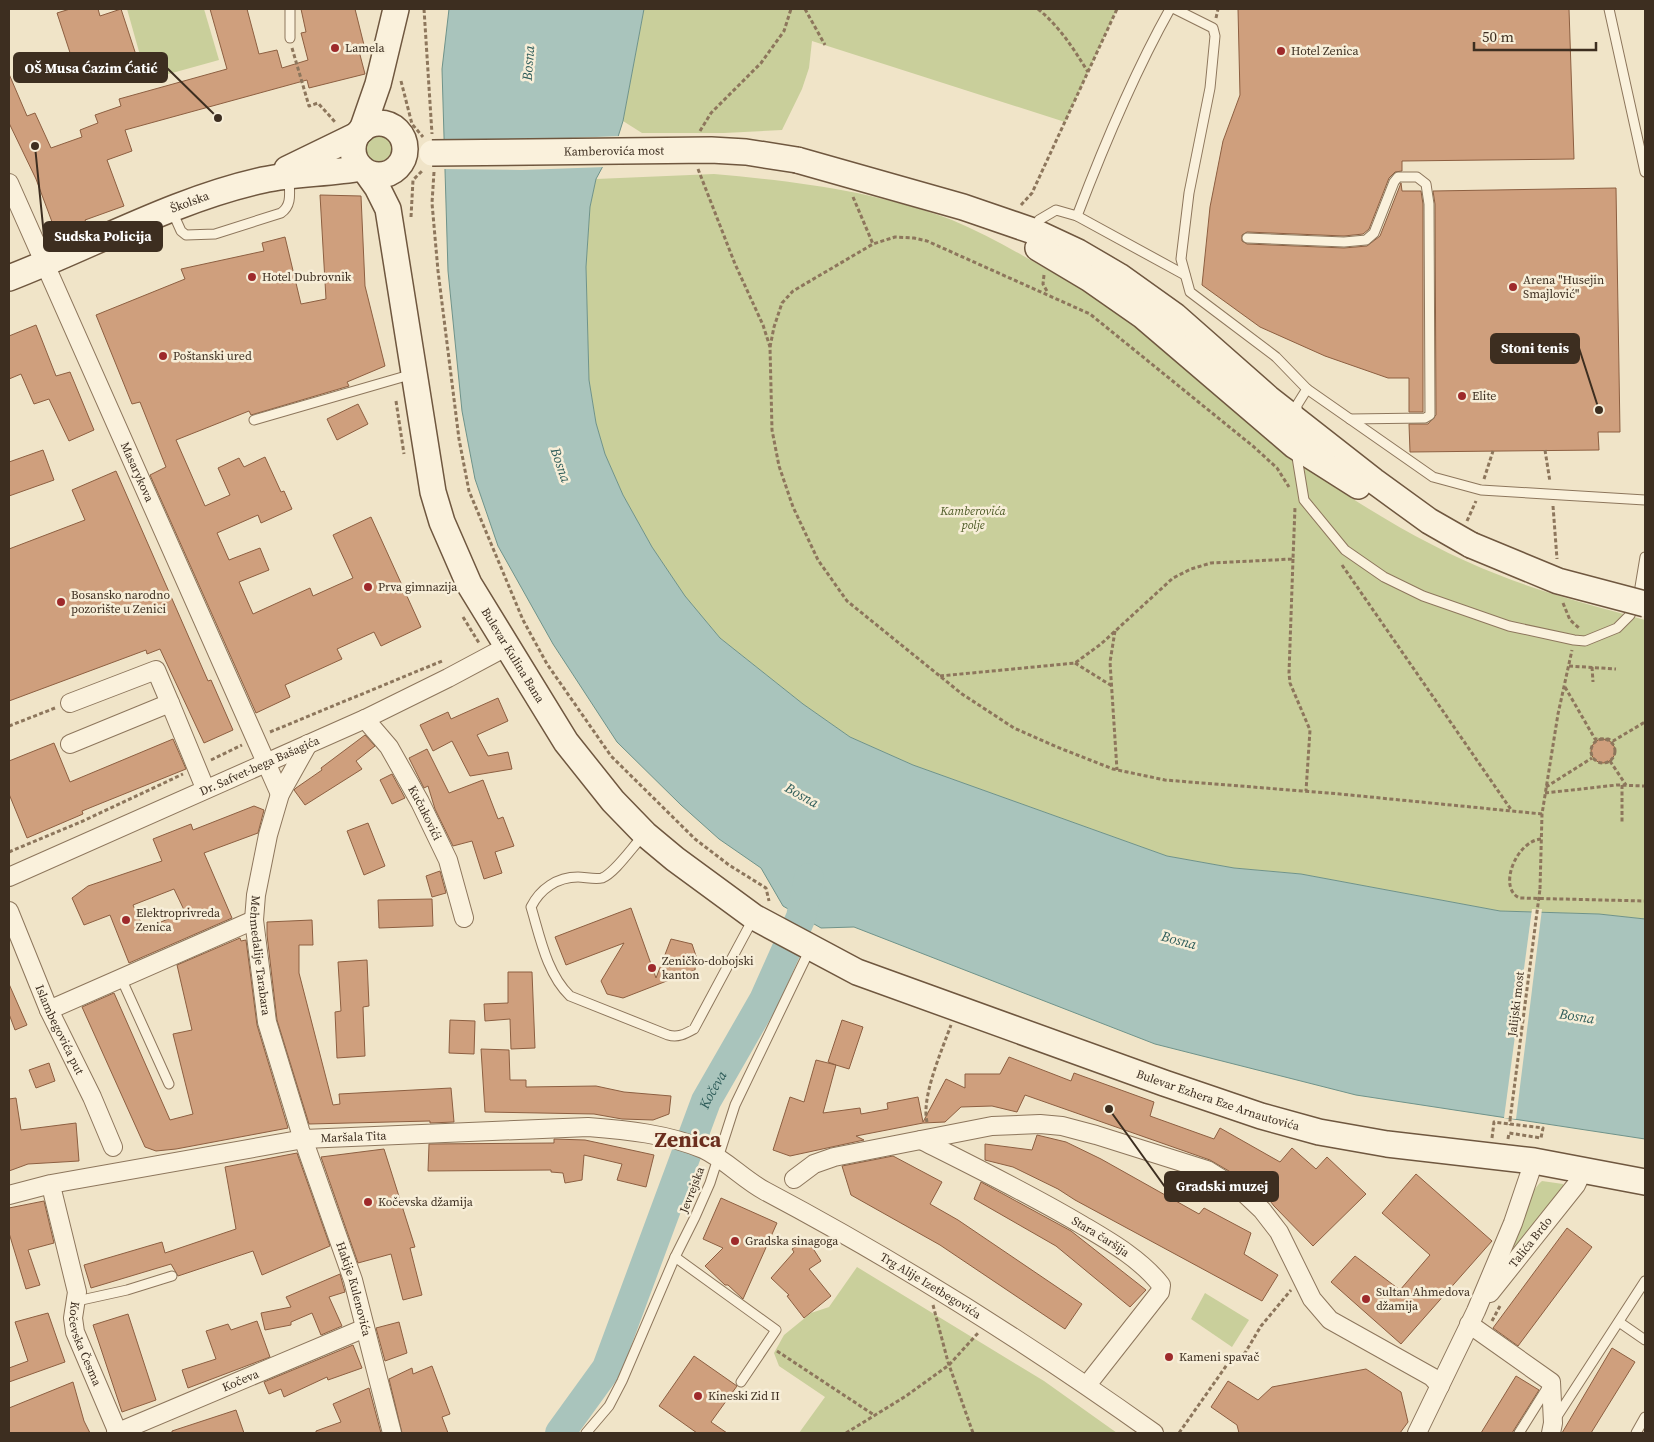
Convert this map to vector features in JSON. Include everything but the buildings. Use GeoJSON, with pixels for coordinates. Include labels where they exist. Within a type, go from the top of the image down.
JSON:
{"type":"FeatureCollection","features":[{"type":"Feature","properties":{"kind":"street","name":"Bulevar Kulina Bana"},"geometry":{"type":"LineString","coordinates":[[396,9],[378,84],[353,131],[354,156],[378,187],[388,209],[416,373],[433,492],[442,522],[469,584],[566,742],[613,801],[646,834],[675,859],[810,948]]}},
{"type":"Feature","properties":{"kind":"street","name":"Bulevar Kulina Bana"},"geometry":{"type":"LineString","coordinates":[[385,58],[415,152],[397,254]]}},
{"type":"Feature","properties":{"kind":"street","name":"Školska"},"geometry":{"type":"LineString","coordinates":[[9,278],[172,210],[225,191],[264,180],[289,176],[364,171],[381,176],[415,152],[378,123],[353,131],[264,180]]}},
{"type":"Feature","properties":{"kind":"street","name":"Kamberovića most"},"geometry":{"type":"LineString","coordinates":[[415,152],[711,150],[746,152],[797,160],[963,207],[1030,237],[1078,252],[1138,289],[1174,316],[1296,433],[1429,521],[1471,545],[1558,582],[1645,604]]}},
{"type":"Feature","properties":{"kind":"street","name":"Masarykova"},"geometry":{"type":"LineString","coordinates":[[9,183],[265,763]]}},
{"type":"Feature","properties":{"kind":"street","name":"Dr. Safvet-bega Bašagića"},"geometry":{"type":"LineString","coordinates":[[9,877],[205,788],[365,719],[506,647]]}},
{"type":"Feature","properties":{"kind":"street"},"geometry":{"type":"LineString","coordinates":[[70,702],[156,670],[205,788]]}},
{"type":"Feature","properties":{"kind":"street"},"geometry":{"type":"LineString","coordinates":[[70,744],[170,702]]}},
{"type":"Feature","properties":{"kind":"street","name":"Kučukovići"},"geometry":{"type":"LineString","coordinates":[[365,719],[389,747],[420,802],[448,860],[464,918]]}},
{"type":"Feature","properties":{"kind":"street","name":"Mehmedalije Tarabara"},"geometry":{"type":"LineString","coordinates":[[305,1144],[267,1022],[254,920],[256,895],[268,835],[280,794],[308,744]]}},
{"type":"Feature","properties":{"kind":"street"},"geometry":{"type":"LineString","coordinates":[[265,763],[280,794]]}},
{"type":"Feature","properties":{"kind":"street","name":"Islambegovića put"},"geometry":{"type":"LineString","coordinates":[[9,911],[49,1010],[92,1097],[114,1147]]}},
{"type":"Feature","properties":{"kind":"street"},"geometry":{"type":"LineString","coordinates":[[49,1010],[254,920]]}},
{"type":"Feature","properties":{"kind":"street","name":"Bulevar Ezhera Eze Arnautovića"},"geometry":{"type":"LineString","coordinates":[[810,948],[857,972],[925,998],[1261,1116],[1319,1132],[1387,1144],[1534,1162],[1645,1182]]}},
{"type":"Feature","properties":{"kind":"street"},"geometry":{"type":"LineString","coordinates":[[794,1179],[814,1164],[834,1157],[1017,1123],[1062,1126],[1207,1170],[1244,1193],[1262,1210],[1292,1254],[1301,1278],[1312,1299],[1330,1320],[1432,1378],[1440,1386]]}},
{"type":"Feature","properties":{"kind":"street","name":"Maršala Tita"},"geometry":{"type":"LineString","coordinates":[[9,1195],[60,1182],[305,1144],[588,1127],[621,1129],[669,1138],[701,1149]]}},
{"type":"Feature","properties":{"kind":"street","name":"Stara čaršija"},"geometry":{"type":"LineString","coordinates":[[926,1139],[1092,1231],[1121,1250],[1161,1285],[1160,1292],[1087,1385]]}},
{"type":"Feature","properties":{"kind":"street","name":"Hakije Kulenovića"},"geometry":{"type":"LineString","coordinates":[[305,1144],[353,1280],[392,1433]]}},
{"type":"Feature","properties":{"kind":"street","name":"Trg Alije Izetbegovića"},"geometry":{"type":"LineString","coordinates":[[701,1149],[718,1157],[760,1188],[852,1237],[926,1282],[1087,1385],[1154,1433]]}},
{"type":"Feature","properties":{"kind":"street","name":"Talića Brdo"},"geometry":{"type":"LineString","coordinates":[[1417,1433],[1472,1318],[1512,1223],[1534,1162]]}},
{"type":"Feature","properties":{"kind":"street","name":"Talića Brdo"},"geometry":{"type":"LineString","coordinates":[[1472,1318],[1576,1185],[1582,1170]]}},
{"type":"Feature","properties":{"kind":"street","name":"Kočevska Česma"},"geometry":{"type":"LineString","coordinates":[[53,1194],[76,1283],[77,1301],[73,1318],[75,1332],[117,1433]]}},
{"type":"Feature","properties":{"kind":"street"},"geometry":{"type":"LineString","coordinates":[[1472,1318],[1485,1335],[1551,1382],[1552,1428]]}},
{"type":"Feature","properties":{"kind":"street","name":"Kočeva"},"geometry":{"type":"LineString","coordinates":[[117,1433],[364,1328]]}},
{"type":"Feature","properties":{"kind":"lane"},"geometry":{"type":"LineString","coordinates":[[290,9],[290,38]]}},
{"type":"Feature","properties":{"kind":"lane"},"geometry":{"type":"LineString","coordinates":[[1077,216],[1101,152],[1152,40],[1170,9]]}},
{"type":"Feature","properties":{"kind":"lane"},"geometry":{"type":"LineString","coordinates":[[1175,9],[1213,28],[1214,36],[1210,88],[1184,227],[1181,259],[1190,292],[1276,356],[1307,389],[1434,477],[1481,490],[1645,500]]}},
{"type":"Feature","properties":{"kind":"lane"},"geometry":{"type":"LineString","coordinates":[[1609,9],[1645,172]]}},
{"type":"Feature","properties":{"kind":"lane"},"geometry":{"type":"LineString","coordinates":[[172,210],[181,231],[186,235],[216,234],[281,213],[287,209],[290,202],[289,176]]}},
{"type":"Feature","properties":{"kind":"lane"},"geometry":{"type":"LineString","coordinates":[[1247,238],[1344,242],[1366,240],[1374,233],[1394,182],[1398,177],[1417,177],[1426,184],[1429,204],[1430,414],[1425,418],[1350,419]]}},
{"type":"Feature","properties":{"kind":"lane"},"geometry":{"type":"LineString","coordinates":[[1030,237],[1039,220],[1056,210],[1077,216],[1185,275]]}},
{"type":"Feature","properties":{"kind":"lane"},"geometry":{"type":"LineString","coordinates":[[254,420],[416,373]]}},
{"type":"Feature","properties":{"kind":"lane"},"geometry":{"type":"LineString","coordinates":[[1307,389],[1296,404],[1296,433],[1304,500],[1345,550],[1364,565],[1384,577],[1432,599],[1509,626],[1586,641],[1617,628],[1626,619],[1638,599],[1645,557]]}},
{"type":"Feature","properties":{"kind":"lane"},"geometry":{"type":"LineString","coordinates":[[646,834],[602,878],[576,876],[553,883],[541,891],[531,907],[542,945],[559,986],[570,996],[668,1035],[674,1037],[684,1035],[694,1029],[762,916]]}},
{"type":"Feature","properties":{"kind":"lane","name":"Jevrejska"},"geometry":{"type":"LineString","coordinates":[[586,1433],[609,1406],[622,1381],[676,1257],[696,1217],[735,1105],[810,948]]}},
{"type":"Feature","properties":{"kind":"lane"},"geometry":{"type":"LineString","coordinates":[[121,978],[169,1084]]}},
{"type":"Feature","properties":{"kind":"lane"},"geometry":{"type":"LineString","coordinates":[[676,1257],[776,1330],[741,1382]]}},
{"type":"Feature","properties":{"kind":"lane"},"geometry":{"type":"LineString","coordinates":[[77,1301],[127,1290],[172,1276]]}},
{"type":"Feature","properties":{"kind":"lane"},"geometry":{"type":"LineString","coordinates":[[1552,1428],[1645,1281]]}},
{"type":"Feature","properties":{"kind":"lane"},"geometry":{"type":"LineString","coordinates":[[1619,1322],[1645,1340]]}},
{"type":"Feature","properties":{"kind":"lane"},"geometry":{"type":"LineString","coordinates":[[1519,1433],[1551,1382]]}},
{"type":"Feature","properties":{"kind":"lane"},"geometry":{"type":"LineString","coordinates":[[1636,1433],[1645,1418]]}},
{"type":"Feature","properties":{"kind":"path"},"geometry":{"type":"LineString","coordinates":[[424,9],[415,152],[432,203],[458,439],[469,491],[524,620],[547,664],[611,756],[695,839],[729,865],[766,888],[762,916]]}},
{"type":"Feature","properties":{"kind":"path"},"geometry":{"type":"LineString","coordinates":[[700,136],[701,128],[711,113],[761,62],[784,31],[791,9]]}},
{"type":"Feature","properties":{"kind":"path"},"geometry":{"type":"LineString","coordinates":[[805,9],[825,45]]}},
{"type":"Feature","properties":{"kind":"path"},"geometry":{"type":"LineString","coordinates":[[1038,9],[1055,22],[1089,72]]}},
{"type":"Feature","properties":{"kind":"path"},"geometry":{"type":"LineString","coordinates":[[1017,210],[1032,193],[1117,9]]}},
{"type":"Feature","properties":{"kind":"path"},"geometry":{"type":"LineString","coordinates":[[290,38],[309,106],[318,104],[353,131]]}},
{"type":"Feature","properties":{"kind":"path"},"geometry":{"type":"LineString","coordinates":[[401,86],[412,124],[423,138],[431,141],[415,152]]}},
{"type":"Feature","properties":{"kind":"path"},"geometry":{"type":"LineString","coordinates":[[412,226],[413,180],[420,172],[432,165],[415,152]]}},
{"type":"Feature","properties":{"kind":"path"},"geometry":{"type":"LineString","coordinates":[[697,165],[699,176],[763,325],[770,350]]}},
{"type":"Feature","properties":{"kind":"path"},"geometry":{"type":"LineString","coordinates":[[852,195],[873,244]]}},
{"type":"Feature","properties":{"kind":"path"},"geometry":{"type":"LineString","coordinates":[[1290,489],[1277,468],[1214,413],[1090,314],[927,241],[895,237],[873,244],[793,290],[782,302],[774,327],[770,350],[772,430],[779,466],[793,507],[818,560],[847,601],[962,694],[1014,728],[1117,770],[1165,780],[1306,791],[1542,814]]}},
{"type":"Feature","properties":{"kind":"path"},"geometry":{"type":"LineString","coordinates":[[1045,269],[1043,284],[1048,294]]}},
{"type":"Feature","properties":{"kind":"path"},"geometry":{"type":"LineString","coordinates":[[1295,505],[1289,673],[1290,683],[1310,730],[1306,791]]}},
{"type":"Feature","properties":{"kind":"path"},"geometry":{"type":"LineString","coordinates":[[940,676],[1075,663],[1115,631],[1173,578],[1191,569],[1211,563],[1293,559]]}},
{"type":"Feature","properties":{"kind":"path"},"geometry":{"type":"LineString","coordinates":[[1339,560],[1512,811]]}},
{"type":"Feature","properties":{"kind":"path"},"geometry":{"type":"LineString","coordinates":[[1562,601],[1570,620],[1579,627],[1574,640]]}},
{"type":"Feature","properties":{"kind":"path"},"geometry":{"type":"LineString","coordinates":[[1115,631],[1110,662],[1117,770]]}},
{"type":"Feature","properties":{"kind":"path","name":"Jalijski most"},"geometry":{"type":"LineString","coordinates":[[1510,1122],[1540,889],[1542,814],[1564,686],[1574,640]]}},
{"type":"Feature","properties":{"kind":"path"},"geometry":{"type":"LineString","coordinates":[[1075,663],[1112,686]]}},
{"type":"Feature","properties":{"kind":"path"},"geometry":{"type":"LineString","coordinates":[[1569,666],[1616,669]]}},
{"type":"Feature","properties":{"kind":"path"},"geometry":{"type":"LineString","coordinates":[[1592,667],[1593,682]]}},
{"type":"Feature","properties":{"kind":"path"},"geometry":{"type":"LineString","coordinates":[[1564,686],[1596,739],[1604,738],[1613,741],[1645,722]]}},
{"type":"Feature","properties":{"kind":"path"},"geometry":{"type":"LineString","coordinates":[[9,726],[45,712]]}},
{"type":"Feature","properties":{"kind":"path"},"geometry":{"type":"LineString","coordinates":[[1604,739],[1614,746],[1615,754],[1610,762],[1598,763],[1592,758],[1590,750],[1593,743],[1604,739]]}},
{"type":"Feature","properties":{"kind":"path"},"geometry":{"type":"LineString","coordinates":[[1546,787],[1592,758]]}},
{"type":"Feature","properties":{"kind":"path"},"geometry":{"type":"LineString","coordinates":[[1610,762],[1624,785],[1622,822]]}},
{"type":"Feature","properties":{"kind":"path"},"geometry":{"type":"LineString","coordinates":[[1545,793],[1624,785],[1645,786]]}},
{"type":"Feature","properties":{"kind":"path"},"geometry":{"type":"LineString","coordinates":[[1541,840],[1530,841],[1518,852],[1511,875],[1510,890],[1514,895],[1520,898],[1645,901]]}},
{"type":"Feature","properties":{"kind":"path"},"geometry":{"type":"LineString","coordinates":[[926,1139],[925,1114],[930,1089],[951,1025]]}},
{"type":"Feature","properties":{"kind":"path"},"geometry":{"type":"LineString","coordinates":[[1499,1141],[1492,1140],[1494,1122],[1510,1122],[1543,1128],[1541,1138],[1509,1133],[1507,1142],[1515,1144]]}},
{"type":"Feature","properties":{"kind":"path"},"geometry":{"type":"LineString","coordinates":[[926,1282],[949,1365],[974,1433]]}},
{"type":"Feature","properties":{"kind":"path"},"geometry":{"type":"LineString","coordinates":[[1485,1335],[1504,1301]]}},
{"type":"Feature","properties":{"kind":"path"},"geometry":{"type":"LineString","coordinates":[[846,1433],[906,1396],[949,1365],[988,1321]]}},
{"type":"Feature","properties":{"kind":"path"},"geometry":{"type":"LineString","coordinates":[[1179,1433],[1231,1359],[1245,1353],[1261,1326]]}},
{"type":"Feature","properties":{"kind":"path"},"geometry":{"type":"LineString","coordinates":[[766,1344],[874,1414]]}},
{"type":"Feature","properties":{"kind":"green space"},"geometry":{"type":"Polygon","coordinates":[[[127,9],[204,9],[219,60],[147,80],[127,9]]]}},
{"type":"Feature","properties":{"kind":"green space"},"geometry":{"type":"Polygon","coordinates":[[[644,9],[1117,9],[1065,122],[812,41],[809,68],[802,89],[782,130],[724,133],[642,133],[623,121],[644,9]]]}},
{"type":"Feature","properties":{"kind":"green space"},"geometry":{"type":"Polygon","coordinates":[[[379,135],[388,139],[392,148],[388,157],[379,161],[370,157],[366,148],[370,139],[379,135]]]}},
{"type":"Feature","properties":{"kind":"green space","name":"Kamberovića polje"},"geometry":{"type":"Polygon","coordinates":[[[714,174],[804,184],[864,195],[923,210],[977,231],[1094,296],[1115,310],[1159,344],[1274,443],[1323,479],[1386,519],[1430,544],[1499,575],[1553,594],[1645,620],[1645,919],[1599,914],[1500,911],[1301,874],[1234,868],[1167,856],[913,765],[850,737],[803,704],[720,638],[685,596],[652,547],[623,495],[605,454],[596,423],[589,380],[586,267],[590,207],[596,179],[714,174]]]}},
{"type":"Feature","properties":{"kind":"green space"},"geometry":{"type":"Polygon","coordinates":[[[1542,1181],[1563,1184],[1564,1188],[1512,1254],[1509,1254],[1531,1195],[1542,1181]]]}},
{"type":"Feature","properties":{"kind":"green space"},"geometry":{"type":"Polygon","coordinates":[[[857,1267],[1044,1381],[1117,1433],[799,1433],[825,1397],[779,1366],[774,1353],[784,1335],[811,1313],[829,1307],[857,1267]]]}},
{"type":"Feature","properties":{"kind":"green space"},"geometry":{"type":"Polygon","coordinates":[[[1205,1293],[1249,1320],[1232,1347],[1191,1319],[1205,1293]]]}},
{"type":"Feature","properties":{"kind":"water","name":"Bosna"},"geometry":{"type":"Polygon","coordinates":[[[449,9],[644,9],[623,121],[617,140],[596,179],[590,207],[586,267],[589,380],[596,423],[605,454],[623,495],[652,547],[685,596],[720,638],[803,704],[850,737],[913,765],[1167,856],[1234,868],[1301,874],[1500,911],[1599,914],[1645,919],[1645,1139],[1356,1095],[1155,1044],[854,927],[821,928],[783,906],[761,868],[719,839],[681,805],[617,742],[553,644],[498,546],[475,479],[462,411],[448,271],[442,69],[449,9]]]}},
{"type":"Feature","properties":{"kind":"pier"},"geometry":{"type":"Polygon","coordinates":[[[621,136],[605,167],[522,170],[442,169],[441,139],[520,140],[621,136]]]}},
{"type":"Feature","properties":{"kind":"pier"},"geometry":{"type":"Polygon","coordinates":[[[1532,909],[1542,909],[1516,1119],[1504,1118],[1532,909]]]}},
{"type":"Feature","properties":{"kind":"waterway","name":"Kočeva"},"geometry":{"type":"LineString","coordinates":[[560,1433],[607,1368],[706,1101],[764,1000],[801,917],[809,878]]}},
{"type":"Feature","properties":{"kind":"place","name":"Lamela"},"geometry":{"type":"Point","coordinates":[335,48]}},
{"type":"Feature","properties":{"kind":"place","name":"Hotel Zenica"},"geometry":{"type":"Point","coordinates":[1281,51]}},
{"type":"Feature","properties":{"kind":"place","name":"OŠ Musa Ćazim Ćatić"},"geometry":{"type":"Point","coordinates":[218,118]}},
{"type":"Feature","properties":{"kind":"place","name":"Sudska Policija"},"geometry":{"type":"Point","coordinates":[35,146]}},
{"type":"Feature","properties":{"kind":"place","name":"Hotel Dubrovnik"},"geometry":{"type":"Point","coordinates":[252,277]}},
{"type":"Feature","properties":{"kind":"place","name":"Arena \"Husejin Smajlović\""},"geometry":{"type":"Point","coordinates":[1513,287]}},
{"type":"Feature","properties":{"kind":"place","name":"Poštanski ured"},"geometry":{"type":"Point","coordinates":[163,356]}},
{"type":"Feature","properties":{"kind":"place","name":"Elite"},"geometry":{"type":"Point","coordinates":[1462,396]}},
{"type":"Feature","properties":{"kind":"place","name":"Stoni tenis"},"geometry":{"type":"Point","coordinates":[1599,410]}},
{"type":"Feature","properties":{"kind":"place","name":"Prva gimnazija"},"geometry":{"type":"Point","coordinates":[368,587]}},
{"type":"Feature","properties":{"kind":"place","name":"Bosansko narodno pozorište u Zenici"},"geometry":{"type":"Point","coordinates":[61,602]}},
{"type":"Feature","properties":{"kind":"place","name":"Elektroprivreda Zenica"},"geometry":{"type":"Point","coordinates":[126,920]}},
{"type":"Feature","properties":{"kind":"place","name":"Zeničko-dobojski kanton"},"geometry":{"type":"Point","coordinates":[652,968]}},
{"type":"Feature","properties":{"kind":"place","name":"Gradski muzej"},"geometry":{"type":"Point","coordinates":[1109,1109]}},
{"type":"Feature","properties":{"kind":"place","name":"Kočevska džamija"},"geometry":{"type":"Point","coordinates":[368,1202]}},
{"type":"Feature","properties":{"kind":"place","name":"Gradska sinagoga"},"geometry":{"type":"Point","coordinates":[735,1241]}},
{"type":"Feature","properties":{"kind":"place","name":"Sultan Ahmedova džamija"},"geometry":{"type":"Point","coordinates":[1366,1299]}},
{"type":"Feature","properties":{"kind":"place","name":"Kameni spavač"},"geometry":{"type":"Point","coordinates":[1169,1357]}},
{"type":"Feature","properties":{"kind":"place","name":"Kineski Zid II"},"geometry":{"type":"Point","coordinates":[698,1396]}},
{"type":"Feature","properties":{"kind":"district","name":"Zenica"},"geometry":{"type":"Point","coordinates":[688,1139]}}]}
